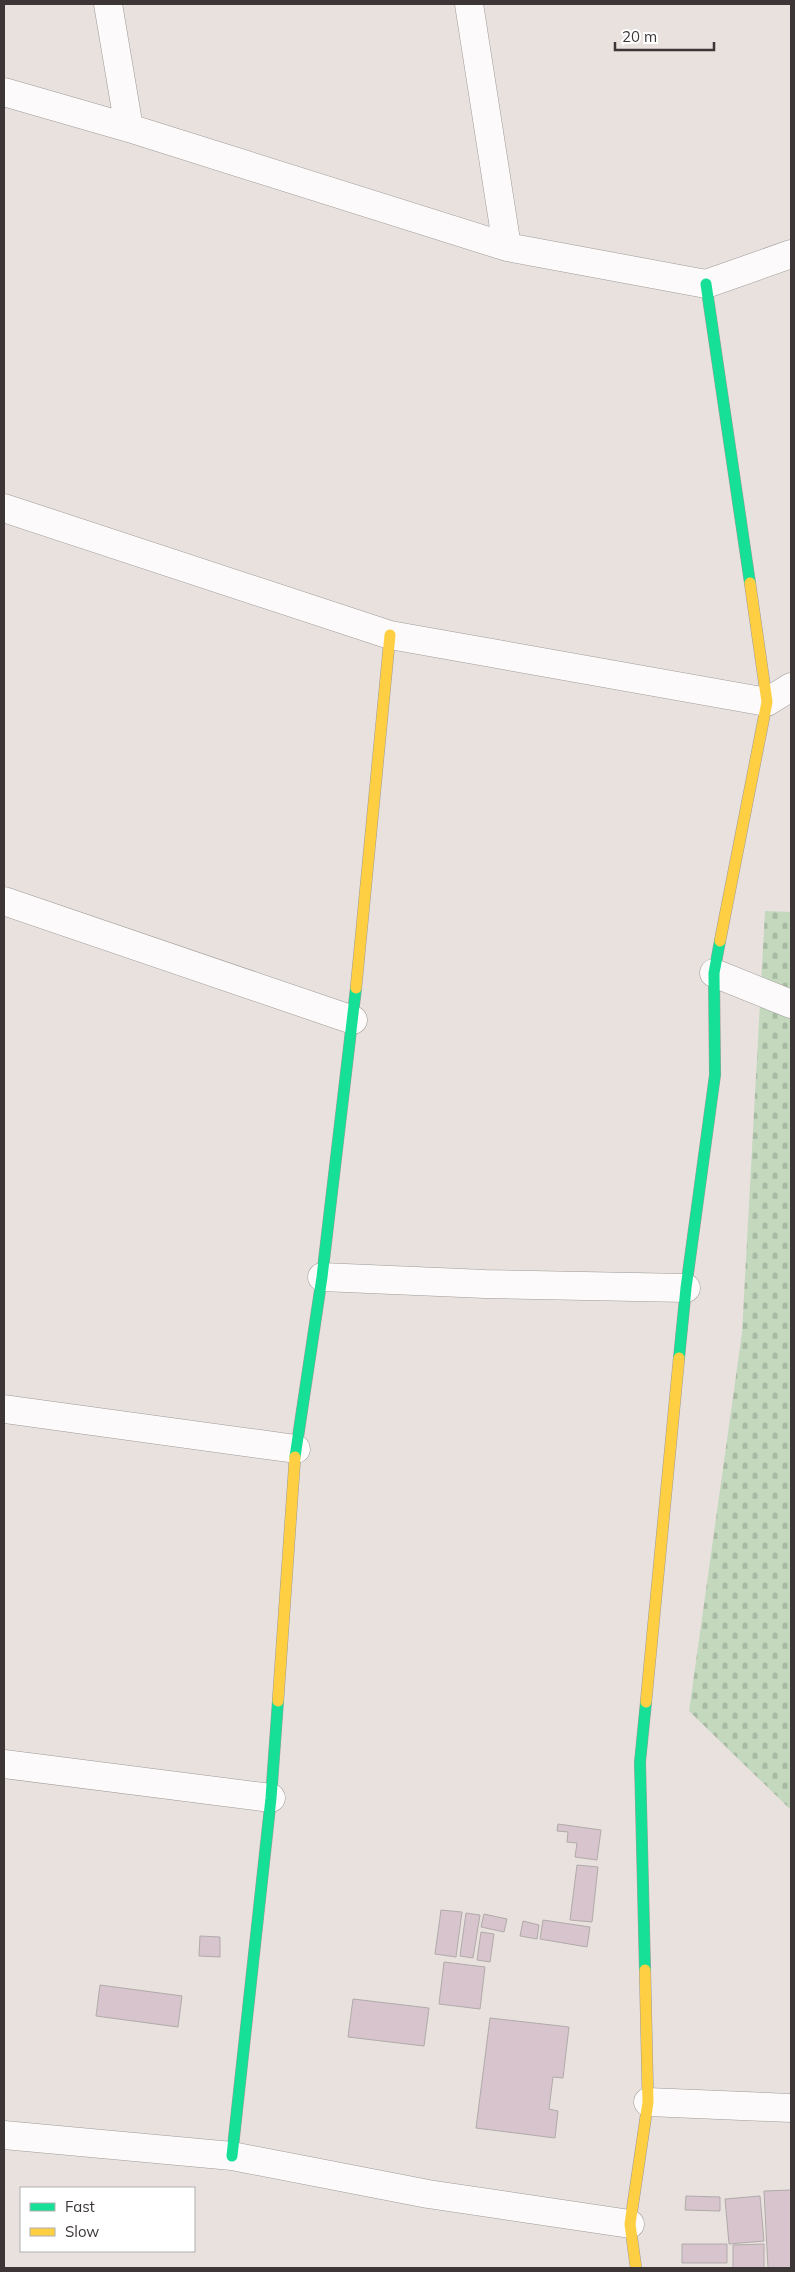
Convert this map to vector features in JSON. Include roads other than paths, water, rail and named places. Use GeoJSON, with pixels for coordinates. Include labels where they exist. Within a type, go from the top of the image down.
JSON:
{"type":"FeatureCollection","features":[{"type":"Feature","properties":{"kind":"street"},"geometry":{"type":"LineString","coordinates":[[108,4],[129,128]]}},
{"type":"Feature","properties":{"kind":"street"},"geometry":{"type":"LineString","coordinates":[[469,4],[507,247]]}},
{"type":"Feature","properties":{"kind":"street"},"geometry":{"type":"LineString","coordinates":[[4,92],[129,128],[507,247],[706,284],[791,254]]}},
{"type":"Feature","properties":{"kind":"street"},"geometry":{"type":"LineString","coordinates":[[636,2268],[630,2224],[648,2102],[640,1762],[686,1288],[715,1075],[714,973],[767,702],[706,284]]}},
{"type":"Feature","properties":{"kind":"street"},"geometry":{"type":"LineString","coordinates":[[4,508],[390,635],[767,702],[791,687]]}},
{"type":"Feature","properties":{"kind":"street"},"geometry":{"type":"LineString","coordinates":[[232,2156],[271,1798],[296,1449],[322,1277],[353,1020],[390,635]]}},
{"type":"Feature","properties":{"kind":"street"},"geometry":{"type":"LineString","coordinates":[[4,901],[132,943],[353,1020]]}},
{"type":"Feature","properties":{"kind":"street"},"geometry":{"type":"LineString","coordinates":[[714,973],[791,1004]]}},
{"type":"Feature","properties":{"kind":"street"},"geometry":{"type":"LineString","coordinates":[[322,1277],[485,1284],[686,1288]]}},
{"type":"Feature","properties":{"kind":"street"},"geometry":{"type":"LineString","coordinates":[[4,1409],[296,1449]]}},
{"type":"Feature","properties":{"kind":"street"},"geometry":{"type":"LineString","coordinates":[[4,1764],[271,1798]]}},
{"type":"Feature","properties":{"kind":"street"},"geometry":{"type":"LineString","coordinates":[[648,2102],[791,2108]]}},
{"type":"Feature","properties":{"kind":"street"},"geometry":{"type":"LineString","coordinates":[[4,2135],[232,2156],[428,2194],[630,2224]]}}]}
